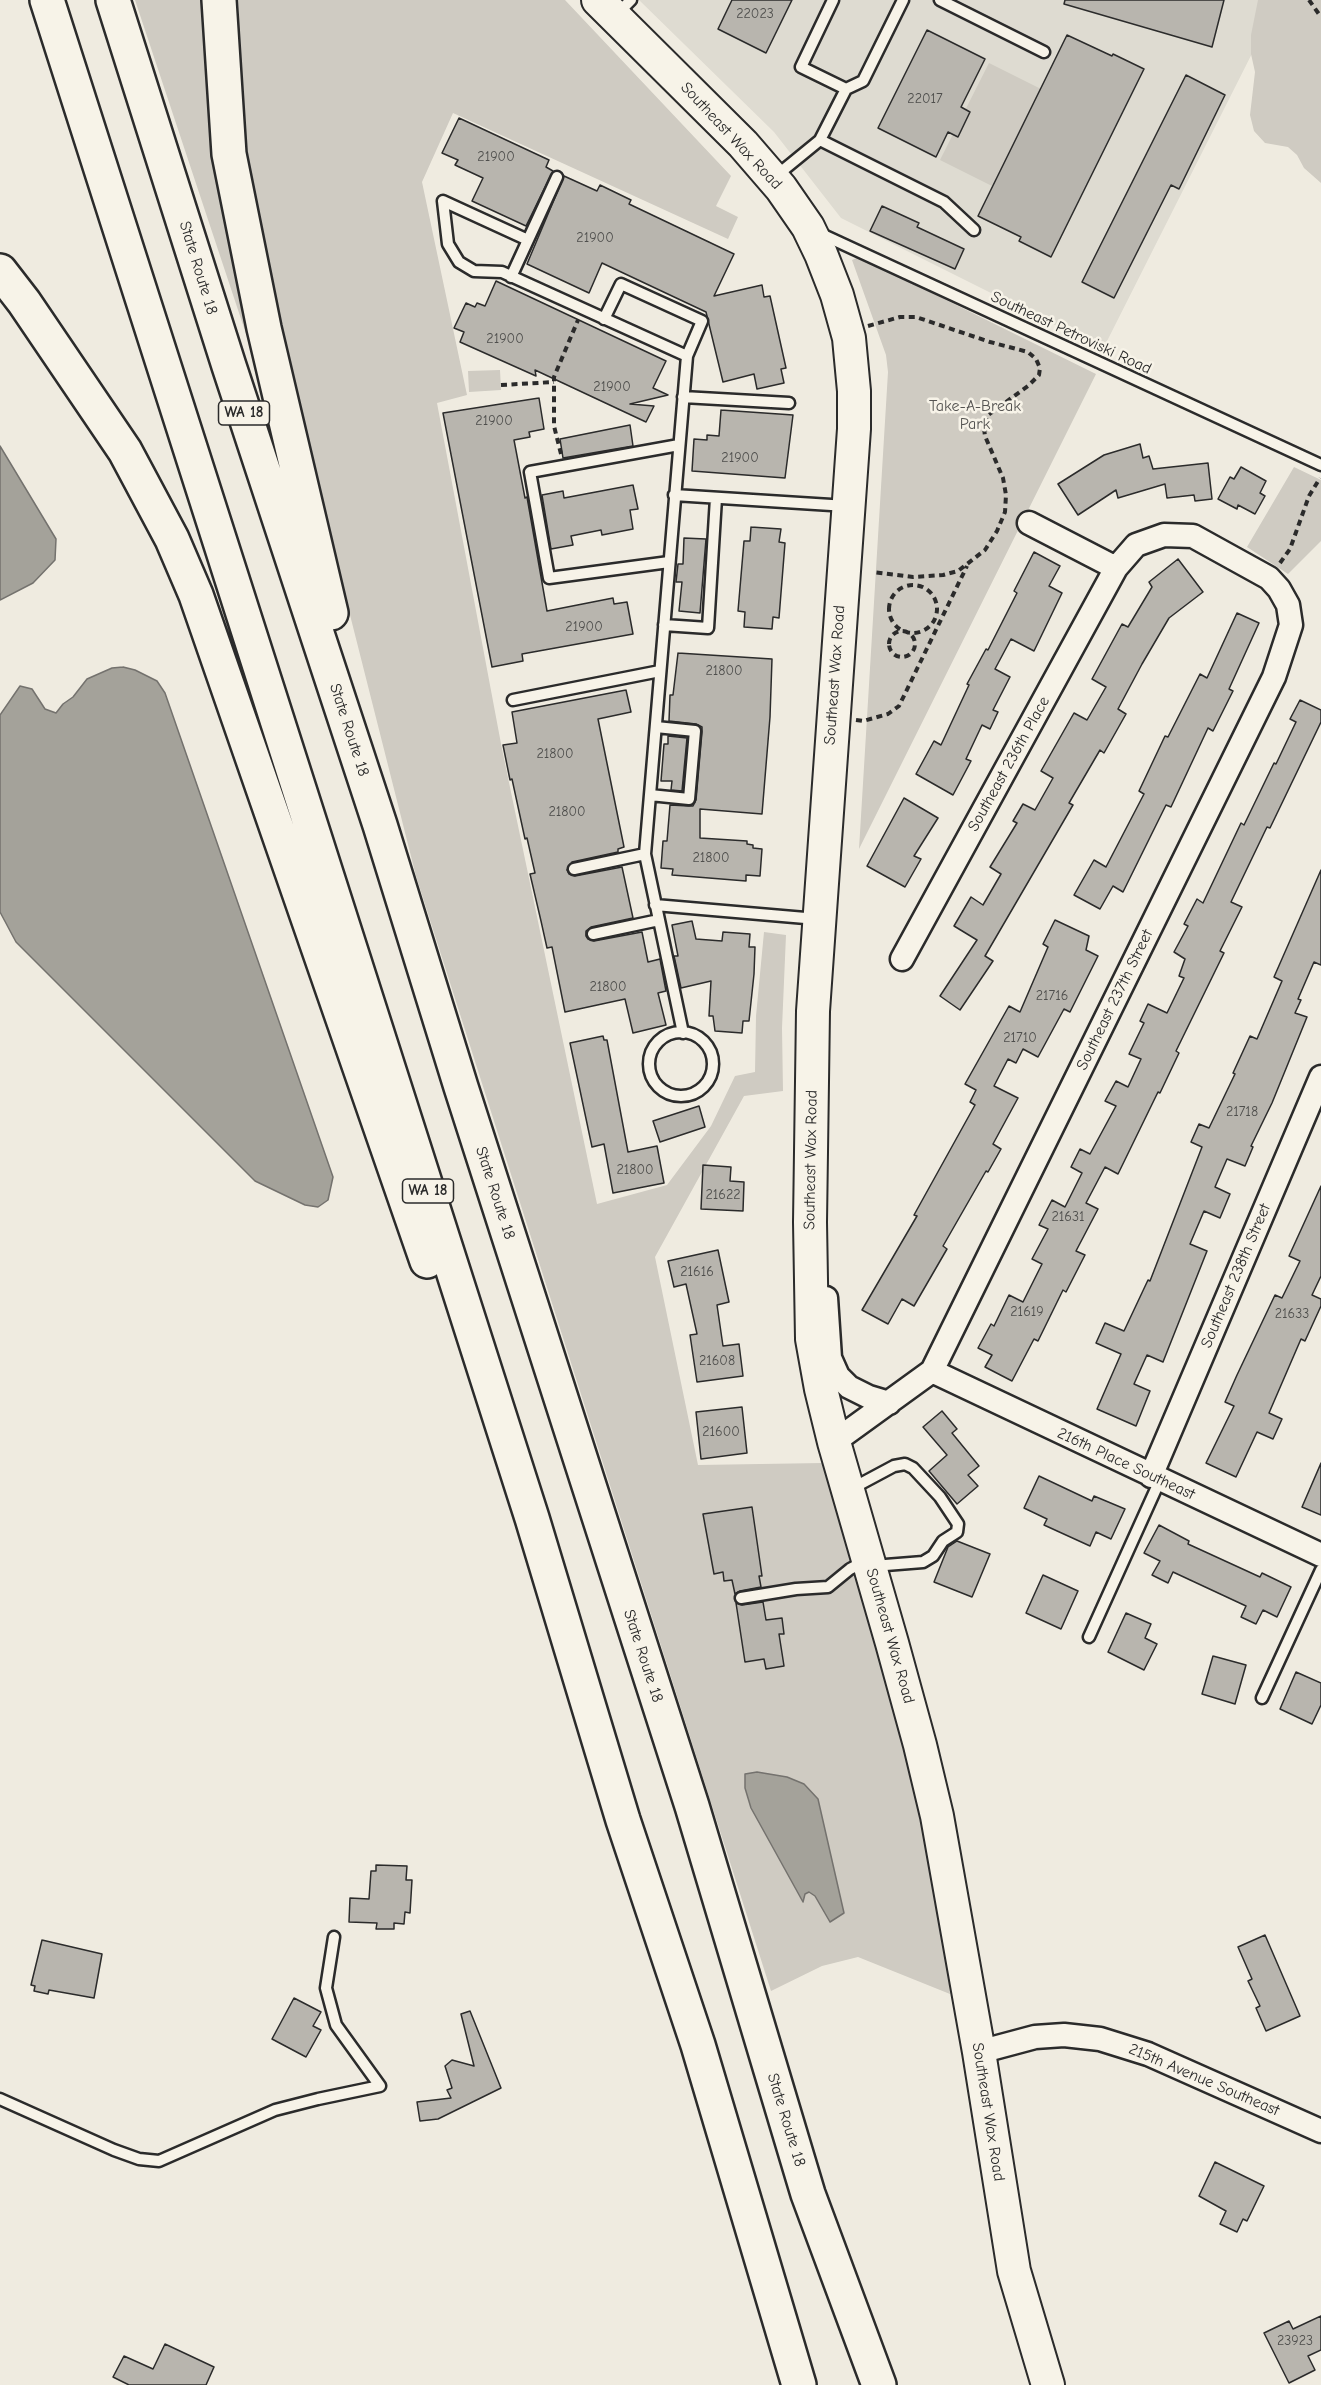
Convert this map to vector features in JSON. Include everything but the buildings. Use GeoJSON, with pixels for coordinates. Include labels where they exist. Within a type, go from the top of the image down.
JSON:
{"type":"FeatureCollection","features":[{"type":"Feature","properties":{"kind":"highway","name":"WA 18"},"geometry":{"type":"LineString","coordinates":[[47,0],[532,1518],[623,1820],[698,2045],[799,2385]]}},
{"type":"Feature","properties":{"kind":"highway","name":"State Route 18"},"geometry":{"type":"LineString","coordinates":[[113,0],[229,366],[380,825],[468,1109],[692,1806],[808,2194],[879,2385]]}},
{"type":"Feature","properties":{"kind":"highway"},"geometry":{"type":"LineString","coordinates":[[219,0],[231,166],[264,328],[380,825]]}},
{"type":"Feature","properties":{"kind":"highway"},"geometry":{"type":"LineString","coordinates":[[0,271],[24,302],[125,451],[172,539],[196,595],[435,1282],[532,1518]]}},
{"type":"Feature","properties":{"kind":"main road","name":"Southeast Wax Road"},"geometry":{"type":"LineString","coordinates":[[615,5],[773,178],[808,227],[837,296],[847,332],[854,391],[813,1011],[810,1242],[812,1339],[834,1442],[920,1744],[934,1806],[979,2052],[1014,2271],[1048,2385]]}},
{"type":"Feature","properties":{"kind":"street"},"geometry":{"type":"LineString","coordinates":[[1029,523],[1116,568]]}},
{"type":"Feature","properties":{"kind":"street","name":"Southeast 236th Place"},"geometry":{"type":"LineString","coordinates":[[902,959],[1116,568],[1136,545],[1164,535],[1193,536],[1269,578]]}},
{"type":"Feature","properties":{"kind":"street","name":"Southeast 237th Street"},"geometry":{"type":"LineString","coordinates":[[834,1442],[932,1371],[1274,677],[1291,625],[1288,605],[1279,589],[1269,578]]}},
{"type":"Feature","properties":{"kind":"street","name":"Southeast 238th Street"},"geometry":{"type":"LineString","coordinates":[[1156,1478],[1321,1077]]}},
{"type":"Feature","properties":{"kind":"street"},"geometry":{"type":"LineString","coordinates":[[810,1242],[824,1274],[830,1358],[838,1376],[849,1387],[869,1397],[889,1403]]}},
{"type":"Feature","properties":{"kind":"street","name":"216th Place Southeast"},"geometry":{"type":"LineString","coordinates":[[932,1371],[1321,1555]]}},
{"type":"Feature","properties":{"kind":"street","name":"215th Avenue Southeast"},"geometry":{"type":"LineString","coordinates":[[979,2052],[1035,2037],[1064,2035],[1100,2039],[1148,2054],[1321,2131]]}},
{"type":"Feature","properties":{"kind":"lane"},"geometry":{"type":"LineString","coordinates":[[833,0],[801,67],[846,90]]}},
{"type":"Feature","properties":{"kind":"lane"},"geometry":{"type":"LineString","coordinates":[[773,178],[820,140],[846,90],[863,81],[903,0]]}},
{"type":"Feature","properties":{"kind":"lane"},"geometry":{"type":"LineString","coordinates":[[940,0],[1044,52]]}},
{"type":"Feature","properties":{"kind":"lane"},"geometry":{"type":"LineString","coordinates":[[820,140],[944,202],[974,230]]}},
{"type":"Feature","properties":{"kind":"lane"},"geometry":{"type":"LineString","coordinates":[[511,277],[557,177]]}},
{"type":"Feature","properties":{"kind":"lane"},"geometry":{"type":"LineString","coordinates":[[528,240],[443,201],[447,244],[459,262],[474,271],[502,272],[687,356]]}},
{"type":"Feature","properties":{"kind":"lane","name":"Southeast Petroviski Road"},"geometry":{"type":"LineString","coordinates":[[808,227],[1321,465]]}},
{"type":"Feature","properties":{"kind":"lane"},"geometry":{"type":"LineString","coordinates":[[604,319],[621,284],[702,321],[687,356],[645,854],[683,1032]]}},
{"type":"Feature","properties":{"kind":"lane"},"geometry":{"type":"LineString","coordinates":[[683,397],[789,403]]}},
{"type":"Feature","properties":{"kind":"lane"},"geometry":{"type":"LineString","coordinates":[[669,562],[549,578],[530,472],[679,445]]}},
{"type":"Feature","properties":{"kind":"lane"},"geometry":{"type":"LineString","coordinates":[[674,495],[848,506]]}},
{"type":"Feature","properties":{"kind":"lane"},"geometry":{"type":"LineString","coordinates":[[664,625],[708,628],[716,498]]}},
{"type":"Feature","properties":{"kind":"lane"},"geometry":{"type":"LineString","coordinates":[[513,700],[660,671]]}},
{"type":"Feature","properties":{"kind":"lane"},"geometry":{"type":"LineString","coordinates":[[650,795],[689,799],[695,730],[656,727]]}},
{"type":"Feature","properties":{"kind":"lane"},"geometry":{"type":"LineString","coordinates":[[574,868],[645,854]]}},
{"type":"Feature","properties":{"kind":"lane"},"geometry":{"type":"LineString","coordinates":[[655,905],[818,920]]}},
{"type":"Feature","properties":{"kind":"lane"},"geometry":{"type":"LineString","coordinates":[[593,934],[659,920]]}},
{"type":"Feature","properties":{"kind":"lane"},"geometry":{"type":"LineString","coordinates":[[683,1032],[703,1041],[710,1049],[713,1071],[709,1081],[702,1089],[692,1095],[671,1095],[662,1090],[650,1073],[649,1064],[656,1045],[663,1038],[683,1032]]}},
{"type":"Feature","properties":{"kind":"lane"},"geometry":{"type":"LineString","coordinates":[[741,1598],[796,1589],[828,1587],[850,1569],[869,1563],[923,1562],[933,1556],[944,1541],[957,1532],[958,1524],[940,1497],[913,1468],[905,1464],[894,1466],[863,1485],[848,1490]]}},
{"type":"Feature","properties":{"kind":"lane"},"geometry":{"type":"LineString","coordinates":[[1089,1637],[1156,1478]]}},
{"type":"Feature","properties":{"kind":"lane"},"geometry":{"type":"LineString","coordinates":[[1262,1698],[1321,1570]]}},
{"type":"Feature","properties":{"kind":"lane"},"geometry":{"type":"LineString","coordinates":[[0,2099],[114,2150],[139,2159],[159,2161],[274,2110],[380,2086],[336,2025],[326,1988],[334,1937]]}},
{"type":"Feature","properties":{"kind":"path"},"geometry":{"type":"LineString","coordinates":[[1309,0],[1321,17]]}},
{"type":"Feature","properties":{"kind":"path"},"geometry":{"type":"LineString","coordinates":[[564,466],[554,426],[554,382],[556,369],[583,309]]}},
{"type":"Feature","properties":{"kind":"path"},"geometry":{"type":"LineString","coordinates":[[847,332],[900,316],[916,317],[982,340],[1028,352],[1036,359],[1040,368],[1039,375],[1028,386],[988,415],[984,428],[985,436],[1003,478],[1006,495],[1005,512],[997,531],[984,550],[958,572],[943,575],[913,577],[872,572]]}},
{"type":"Feature","properties":{"kind":"path"},"geometry":{"type":"LineString","coordinates":[[501,385],[554,382]]}},
{"type":"Feature","properties":{"kind":"path"},"geometry":{"type":"LineString","coordinates":[[1269,578],[1290,549],[1309,496],[1321,476]]}},
{"type":"Feature","properties":{"kind":"path"},"geometry":{"type":"LineString","coordinates":[[833,714],[841,719],[863,721],[888,714],[899,706],[969,563]]}},
{"type":"Feature","properties":{"kind":"path"},"geometry":{"type":"LineString","coordinates":[[913,577],[913,585]]}},
{"type":"Feature","properties":{"kind":"path"},"geometry":{"type":"LineString","coordinates":[[905,632],[895,634],[890,642],[892,652],[900,657],[910,655],[915,647],[913,637],[905,632],[891,619],[889,610],[891,601],[903,587],[913,585],[922,587],[930,591],[937,608],[931,626],[923,631],[905,632]]}},
{"type":"Feature","properties":{"kind":"shaded area"},"geometry":{"type":"Polygon","coordinates":[[[639,0],[1279,0],[1103,349],[841,218],[774,132],[639,0]]]}},
{"type":"Feature","properties":{"kind":"shaded area"},"geometry":{"type":"Polygon","coordinates":[[[0,446],[56,539],[55,560],[33,583],[0,600],[0,446]]]}},
{"type":"Feature","properties":{"kind":"shaded area"},"geometry":{"type":"Polygon","coordinates":[[[123,667],[157,681],[165,693],[333,1177],[328,1200],[318,1207],[305,1205],[255,1181],[16,942],[0,912],[0,715],[20,686],[32,689],[45,709],[56,713],[87,679],[112,668],[123,667]]]}},
{"type":"Feature","properties":{"kind":"shaded area"},"geometry":{"type":"Polygon","coordinates":[[[757,1772],[787,1777],[804,1784],[818,1799],[844,1913],[830,1922],[815,1896],[809,1892],[805,1894],[803,1902],[751,1808],[745,1788],[745,1774],[757,1772]]]}},
{"type":"Feature","properties":{"kind":"green space"},"geometry":{"type":"Polygon","coordinates":[[[135,0],[210,0],[256,353],[252,352],[135,0]]]}},
{"type":"Feature","properties":{"kind":"green space"},"geometry":{"type":"Polygon","coordinates":[[[238,0],[565,0],[731,176],[716,206],[738,217],[728,239],[453,113],[422,182],[467,395],[437,403],[502,749],[597,1204],[667,1185],[711,1126],[735,1076],[755,1072],[756,1016],[764,932],[786,935],[782,1028],[783,1091],[744,1096],[655,1257],[698,1465],[823,1463],[886,1658],[942,1922],[950,1994],[858,1957],[822,1966],[771,1991],[416,876],[261,263],[243,134],[238,0]]]}},
{"type":"Feature","properties":{"kind":"green space"},"geometry":{"type":"Polygon","coordinates":[[[1258,0],[1321,0],[1321,183],[1304,168],[1297,155],[1288,147],[1265,143],[1254,131],[1250,115],[1255,72],[1251,54],[1251,35],[1258,0]]]}},
{"type":"Feature","properties":{"kind":"green space"},"geometry":{"type":"Polygon","coordinates":[[[989,63],[1041,89],[992,186],[940,160],[989,63]]]}},
{"type":"Feature","properties":{"kind":"green space","name":"Take-A-Break Park"},"geometry":{"type":"Polygon","coordinates":[[[859,257],[1096,374],[859,849],[888,372],[886,355],[852,260],[859,257]]]}},
{"type":"Feature","properties":{"kind":"green space"},"geometry":{"type":"Polygon","coordinates":[[[500,370],[501,390],[469,392],[468,371],[500,370]]]}},
{"type":"Feature","properties":{"kind":"green space"},"geometry":{"type":"Polygon","coordinates":[[[1294,467],[1321,480],[1321,541],[1288,574],[1247,547],[1294,467]]]}}]}
